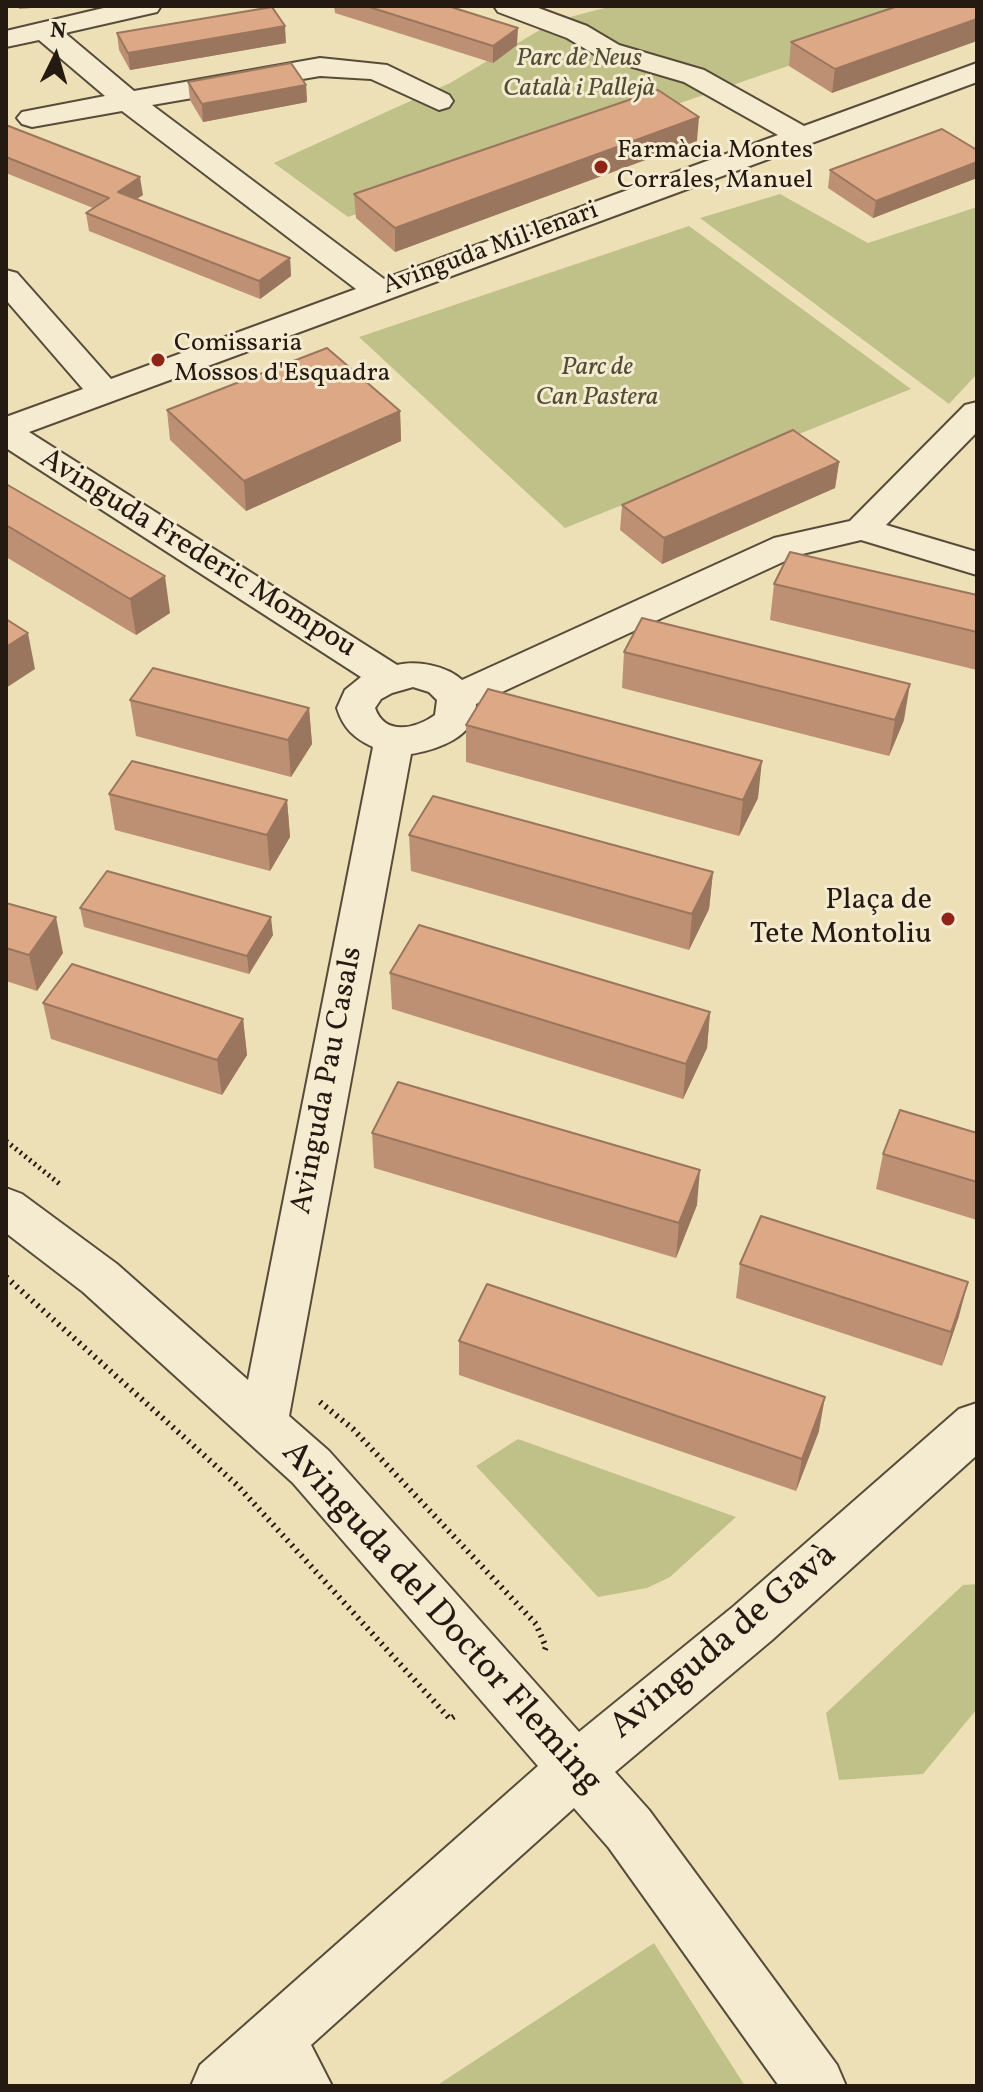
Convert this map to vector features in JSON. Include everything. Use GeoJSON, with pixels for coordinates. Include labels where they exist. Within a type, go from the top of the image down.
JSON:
{"type":"FeatureCollection","features":[{"type":"Feature","properties":{"kind":"street"},"geometry":{"type":"LineString","coordinates":[[6,39],[147,6]]}},
{"type":"Feature","properties":{"kind":"street"},"geometry":{"type":"LineString","coordinates":[[508,6],[566,27],[609,51],[694,76],[801,136]]}},
{"type":"Feature","properties":{"kind":"street"},"geometry":{"type":"LineString","coordinates":[[43,29],[128,101],[379,291]]}},
{"type":"Feature","properties":{"kind":"street"},"geometry":{"type":"LineString","coordinates":[[32,118],[320,67],[377,71],[439,101]]}},
{"type":"Feature","properties":{"kind":"street","name":"Avinguda Mil·lenari"},"geometry":{"type":"LineString","coordinates":[[6,431],[104,392],[977,72]]}},
{"type":"Feature","properties":{"kind":"street"},"geometry":{"type":"LineString","coordinates":[[6,280],[104,392]]}},
{"type":"Feature","properties":{"kind":"street"},"geometry":{"type":"LineString","coordinates":[[862,529],[977,412]]}},
{"type":"Feature","properties":{"kind":"street","name":"Avinguda Frederic Mompou"},"geometry":{"type":"LineString","coordinates":[[6,431],[389,677]]}},
{"type":"Feature","properties":{"kind":"street"},"geometry":{"type":"LineString","coordinates":[[457,698],[787,546],[862,529],[977,564]]}},
{"type":"Feature","properties":{"kind":"street"},"geometry":{"type":"LineString","coordinates":[[415,674],[432,677],[450,687],[457,698],[459,712],[452,724],[441,733],[412,741],[394,740],[367,728],[357,706],[363,692],[374,683],[389,677],[415,674]]}},
{"type":"Feature","properties":{"kind":"street","name":"Avinguda Pau Casals"},"geometry":{"type":"LineString","coordinates":[[263,1422],[394,740]]}},
{"type":"Feature","properties":{"kind":"street","name":"Avinguda del Doctor Fleming"},"geometry":{"type":"LineString","coordinates":[[6,1207],[100,1278],[311,1467],[629,1829],[816,2086]]}},
{"type":"Feature","properties":{"kind":"street","name":"Avinguda de Gavà"},"geometry":{"type":"LineString","coordinates":[[221,2086],[288,2064],[575,1770],[753,1623],[977,1424]]}},
{"type":"Feature","properties":{"kind":"path"},"geometry":{"type":"LineString","coordinates":[[6,1277],[237,1485],[450,1719],[504,1687]]}},
{"type":"Feature","properties":{"kind":"green space","name":"Parc de Neus Català i Pallejà"},"geometry":{"type":"Polygon","coordinates":[[[612,6],[963,6],[348,217],[274,163],[450,83],[555,21],[612,6]]]}},
{"type":"Feature","properties":{"kind":"green space"},"geometry":{"type":"Polygon","coordinates":[[[780,194],[868,243],[977,207],[977,374],[949,404],[700,218],[780,194]]]}},
{"type":"Feature","properties":{"kind":"green space","name":"Parc de Can Pastera"},"geometry":{"type":"Polygon","coordinates":[[[689,226],[911,389],[565,528],[359,337],[689,226]]]}},
{"type":"Feature","properties":{"kind":"green space"},"geometry":{"type":"Polygon","coordinates":[[[518,1439],[736,1517],[670,1577],[647,1588],[598,1597],[476,1466],[518,1439]]]}},
{"type":"Feature","properties":{"kind":"green space"},"geometry":{"type":"Polygon","coordinates":[[[977,1584],[977,1709],[923,1774],[839,1780],[826,1713],[963,1585],[977,1584]]]}},
{"type":"Feature","properties":{"kind":"green space"},"geometry":{"type":"Polygon","coordinates":[[[654,1943],[745,2086],[436,2086],[654,1943]]]}},
{"type":"Feature","properties":{"kind":"building"},"geometry":{"type":"Polygon","coordinates":[[[366,6],[448,6],[518,28],[493,46],[366,6]]]}},
{"type":"Feature","properties":{"kind":"building"},"geometry":{"type":"Polygon","coordinates":[[[898,6],[977,6],[977,19],[835,69],[791,42],[898,6]]]}},
{"type":"Feature","properties":{"kind":"building"},"geometry":{"type":"Polygon","coordinates":[[[272,7],[285,26],[128,53],[117,33],[272,7]]]}},
{"type":"Feature","properties":{"kind":"building"},"geometry":{"type":"Polygon","coordinates":[[[291,63],[306,85],[202,104],[188,82],[291,63]]]}},
{"type":"Feature","properties":{"kind":"building"},"geometry":{"type":"Polygon","coordinates":[[[658,90],[699,117],[395,228],[354,194],[658,90]]]}},
{"type":"Feature","properties":{"kind":"building"},"geometry":{"type":"Polygon","coordinates":[[[6,125],[140,177],[118,192],[290,258],[259,281],[86,213],[109,198],[6,157],[6,125]]]}},
{"type":"Feature","properties":{"kind":"building"},"geometry":{"type":"Polygon","coordinates":[[[942,129],[977,150],[977,162],[876,201],[830,170],[942,129]]]}},
{"type":"Feature","properties":{"kind":"building"},"geometry":{"type":"Polygon","coordinates":[[[327,348],[400,411],[244,481],[167,410],[327,348]]]}},
{"type":"Feature","properties":{"kind":"building"},"geometry":{"type":"Polygon","coordinates":[[[793,430],[839,462],[664,538],[622,505],[793,430]]]}},
{"type":"Feature","properties":{"kind":"building"},"geometry":{"type":"Polygon","coordinates":[[[6,484],[165,576],[130,599],[6,525],[6,484]]]}},
{"type":"Feature","properties":{"kind":"building"},"geometry":{"type":"Polygon","coordinates":[[[790,552],[977,595],[977,632],[774,584],[790,552]]]}},
{"type":"Feature","properties":{"kind":"building"},"geometry":{"type":"Polygon","coordinates":[[[642,618],[910,684],[895,720],[624,652],[642,618]]]}},
{"type":"Feature","properties":{"kind":"building"},"geometry":{"type":"Polygon","coordinates":[[[6,619],[28,633],[6,647],[6,619]]]}},
{"type":"Feature","properties":{"kind":"building"},"geometry":{"type":"Polygon","coordinates":[[[153,668],[309,708],[288,740],[130,700],[153,668]]]}},
{"type":"Feature","properties":{"kind":"building"},"geometry":{"type":"Polygon","coordinates":[[[488,689],[762,761],[743,800],[466,725],[488,689]]]}},
{"type":"Feature","properties":{"kind":"building"},"geometry":{"type":"Polygon","coordinates":[[[132,761],[287,800],[267,835],[109,794],[132,761]]]}},
{"type":"Feature","properties":{"kind":"building"},"geometry":{"type":"Polygon","coordinates":[[[433,796],[713,872],[692,914],[409,835],[433,796]]]}},
{"type":"Feature","properties":{"kind":"building"},"geometry":{"type":"Polygon","coordinates":[[[107,871],[271,917],[247,956],[80,908],[107,871]]]}},
{"type":"Feature","properties":{"kind":"building"},"geometry":{"type":"Polygon","coordinates":[[[6,903],[56,917],[29,955],[6,948],[6,903]]]}},
{"type":"Feature","properties":{"kind":"building"},"geometry":{"type":"Polygon","coordinates":[[[419,925],[710,1012],[686,1064],[390,973],[419,925]]]}},
{"type":"Feature","properties":{"kind":"building"},"geometry":{"type":"Polygon","coordinates":[[[72,964],[243,1019],[217,1060],[43,1003],[72,964]]]}},
{"type":"Feature","properties":{"kind":"building"},"geometry":{"type":"Polygon","coordinates":[[[398,1082],[700,1170],[679,1223],[372,1133],[398,1082]]]}},
{"type":"Feature","properties":{"kind":"building"},"geometry":{"type":"Polygon","coordinates":[[[900,1110],[977,1133],[977,1182],[883,1154],[900,1110]]]}},
{"type":"Feature","properties":{"kind":"building"},"geometry":{"type":"Polygon","coordinates":[[[761,1216],[968,1282],[951,1332],[740,1264],[761,1216]]]}},
{"type":"Feature","properties":{"kind":"building"},"geometry":{"type":"Polygon","coordinates":[[[487,1284],[825,1397],[802,1459],[459,1341],[487,1284]]]}},
{"type":"Feature","properties":{"kind":"place","name":"Farmàcia Montes Corrales, Manuel"},"geometry":{"type":"Point","coordinates":[601,167]}},
{"type":"Feature","properties":{"kind":"place","name":"Comissaria Mossos d'Esquadra"},"geometry":{"type":"Point","coordinates":[158,360]}},
{"type":"Feature","properties":{"kind":"place","name":"Plaça de Tete Montoliu"},"geometry":{"type":"Point","coordinates":[948,919]}}]}
